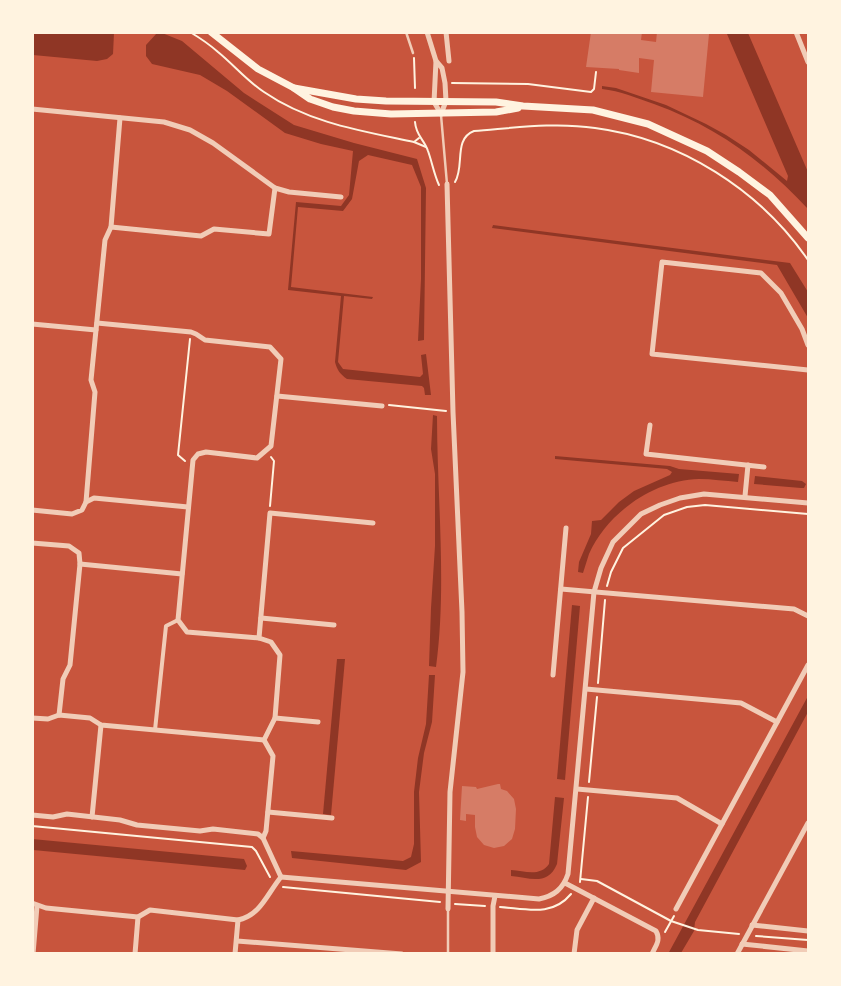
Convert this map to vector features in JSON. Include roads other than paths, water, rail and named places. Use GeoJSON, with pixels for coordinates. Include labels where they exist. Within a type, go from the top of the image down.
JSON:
{"type":"FeatureCollection","features":[{"type":"Feature","properties":{"kind":"main road"},"geometry":{"type":"LineString","coordinates":[[211,32],[258,69],[294,88],[310,99],[333,107],[378,114],[441,114],[496,112],[523,106]]}},
{"type":"Feature","properties":{"kind":"main road"},"geometry":{"type":"LineString","coordinates":[[294,88],[356,99],[496,102],[523,106],[593,110],[648,124],[707,151],[739,172],[770,195],[808,238]]}},
{"type":"Feature","properties":{"kind":"street"},"geometry":{"type":"LineString","coordinates":[[427,32],[436,61],[442,68],[446,83],[446,102],[441,114]]}},
{"type":"Feature","properties":{"kind":"street"},"geometry":{"type":"LineString","coordinates":[[446,32],[449,61]]}},
{"type":"Feature","properties":{"kind":"street"},"geometry":{"type":"LineString","coordinates":[[796,32],[808,62]]}},
{"type":"Feature","properties":{"kind":"street"},"geometry":{"type":"LineString","coordinates":[[436,61],[434,102],[441,114]]}},
{"type":"Feature","properties":{"kind":"street"},"geometry":{"type":"LineString","coordinates":[[32,108],[164,122],[190,130],[213,143],[275,188],[289,192],[341,197]]}},
{"type":"Feature","properties":{"kind":"street"},"geometry":{"type":"LineString","coordinates":[[32,510],[72,514],[82,510],[86,502],[95,392],[92,380],[96,330],[105,240],[111,227],[120,118]]}},
{"type":"Feature","properties":{"kind":"street"},"geometry":{"type":"LineString","coordinates":[[447,184],[463,672],[450,792],[448,906]]}},
{"type":"Feature","properties":{"kind":"street"},"geometry":{"type":"LineString","coordinates":[[111,227],[201,236],[214,230],[269,234],[275,188]]}},
{"type":"Feature","properties":{"kind":"street"},"geometry":{"type":"LineString","coordinates":[[808,345],[802,329],[781,293],[760,273],[662,262],[652,354],[808,370]]}},
{"type":"Feature","properties":{"kind":"street"},"geometry":{"type":"LineString","coordinates":[[97,323],[191,332],[205,340],[270,347],[281,359],[272,446],[257,458],[206,452],[198,454],[193,460],[178,620],[187,632],[259,638],[271,642],[280,655],[275,718],[264,740]]}},
{"type":"Feature","properties":{"kind":"street"},"geometry":{"type":"LineString","coordinates":[[32,324],[96,330]]}},
{"type":"Feature","properties":{"kind":"street"},"geometry":{"type":"LineString","coordinates":[[276,396],[382,406]]}},
{"type":"Feature","properties":{"kind":"street"},"geometry":{"type":"LineString","coordinates":[[650,425],[646,454],[764,467]]}},
{"type":"Feature","properties":{"kind":"street"},"geometry":{"type":"LineString","coordinates":[[745,496],[748,465]]}},
{"type":"Feature","properties":{"kind":"street"},"geometry":{"type":"LineString","coordinates":[[280,877],[495,896],[538,899],[550,897],[565,883],[568,874],[594,592],[601,568],[613,542],[641,514],[660,504],[680,498],[704,494],[745,496],[808,503]]}},
{"type":"Feature","properties":{"kind":"street"},"geometry":{"type":"LineString","coordinates":[[86,502],[94,498],[188,507]]}},
{"type":"Feature","properties":{"kind":"street"},"geometry":{"type":"LineString","coordinates":[[259,638],[270,513],[373,523]]}},
{"type":"Feature","properties":{"kind":"street"},"geometry":{"type":"LineString","coordinates":[[553,675],[566,528]]}},
{"type":"Feature","properties":{"kind":"street"},"geometry":{"type":"LineString","coordinates":[[32,543],[69,546],[78,553],[80,564],[70,665],[63,679],[59,715]]}},
{"type":"Feature","properties":{"kind":"street"},"geometry":{"type":"LineString","coordinates":[[80,564],[182,574]]}},
{"type":"Feature","properties":{"kind":"street"},"geometry":{"type":"LineString","coordinates":[[561,589],[794,609],[808,616]]}},
{"type":"Feature","properties":{"kind":"street"},"geometry":{"type":"LineString","coordinates":[[261,618],[334,625]]}},
{"type":"Feature","properties":{"kind":"street"},"geometry":{"type":"LineString","coordinates":[[155,730],[166,626],[178,620]]}},
{"type":"Feature","properties":{"kind":"street"},"geometry":{"type":"LineString","coordinates":[[676,909],[808,665]]}},
{"type":"Feature","properties":{"kind":"street"},"geometry":{"type":"LineString","coordinates":[[586,689],[741,703],[777,722]]}},
{"type":"Feature","properties":{"kind":"street"},"geometry":{"type":"LineString","coordinates":[[32,718],[48,719],[59,715],[90,718],[101,725],[264,740]]}},
{"type":"Feature","properties":{"kind":"street"},"geometry":{"type":"LineString","coordinates":[[275,718],[318,722]]}},
{"type":"Feature","properties":{"kind":"street"},"geometry":{"type":"LineString","coordinates":[[92,817],[101,725]]}},
{"type":"Feature","properties":{"kind":"street"},"geometry":{"type":"LineString","coordinates":[[263,838],[266,831],[273,756],[264,740]]}},
{"type":"Feature","properties":{"kind":"street"},"geometry":{"type":"LineString","coordinates":[[577,789],[676,798],[722,824]]}},
{"type":"Feature","properties":{"kind":"street"},"geometry":{"type":"LineString","coordinates":[[268,812],[332,818]]}},
{"type":"Feature","properties":{"kind":"street"},"geometry":{"type":"LineString","coordinates":[[32,815],[54,817],[67,814],[120,820],[137,825],[200,831],[213,829],[258,834],[263,838],[280,877]]}},
{"type":"Feature","properties":{"kind":"street"},"geometry":{"type":"LineString","coordinates":[[737,954],[807,830],[808,823]]}},
{"type":"Feature","properties":{"kind":"street"},"geometry":{"type":"LineString","coordinates":[[34,954],[35,904],[46,908],[138,917],[150,910],[238,920],[248,918],[257,911],[280,877]]}},
{"type":"Feature","properties":{"kind":"street"},"geometry":{"type":"LineString","coordinates":[[565,883],[656,931],[659,936],[658,942],[652,954]]}},
{"type":"Feature","properties":{"kind":"street"},"geometry":{"type":"LineString","coordinates":[[493,954],[493,906],[495,896]]}},
{"type":"Feature","properties":{"kind":"street"},"geometry":{"type":"LineString","coordinates":[[574,954],[577,930],[594,898]]}},
{"type":"Feature","properties":{"kind":"street"},"geometry":{"type":"LineString","coordinates":[[135,954],[138,917]]}},
{"type":"Feature","properties":{"kind":"street"},"geometry":{"type":"LineString","coordinates":[[235,954],[238,920]]}},
{"type":"Feature","properties":{"kind":"street"},"geometry":{"type":"LineString","coordinates":[[752,925],[808,931]]}},
{"type":"Feature","properties":{"kind":"street"},"geometry":{"type":"LineString","coordinates":[[236,941],[339,951],[402,954]]}},
{"type":"Feature","properties":{"kind":"street"},"geometry":{"type":"LineString","coordinates":[[742,944],[808,951]]}},
{"type":"Feature","properties":{"kind":"lane"},"geometry":{"type":"LineString","coordinates":[[406,32],[413,53]]}},
{"type":"Feature","properties":{"kind":"lane"},"geometry":{"type":"LineString","coordinates":[[441,114],[447,184]]}},
{"type":"Feature","properties":{"kind":"lane"},"geometry":{"type":"LineString","coordinates":[[448,906],[448,954]]}}]}
